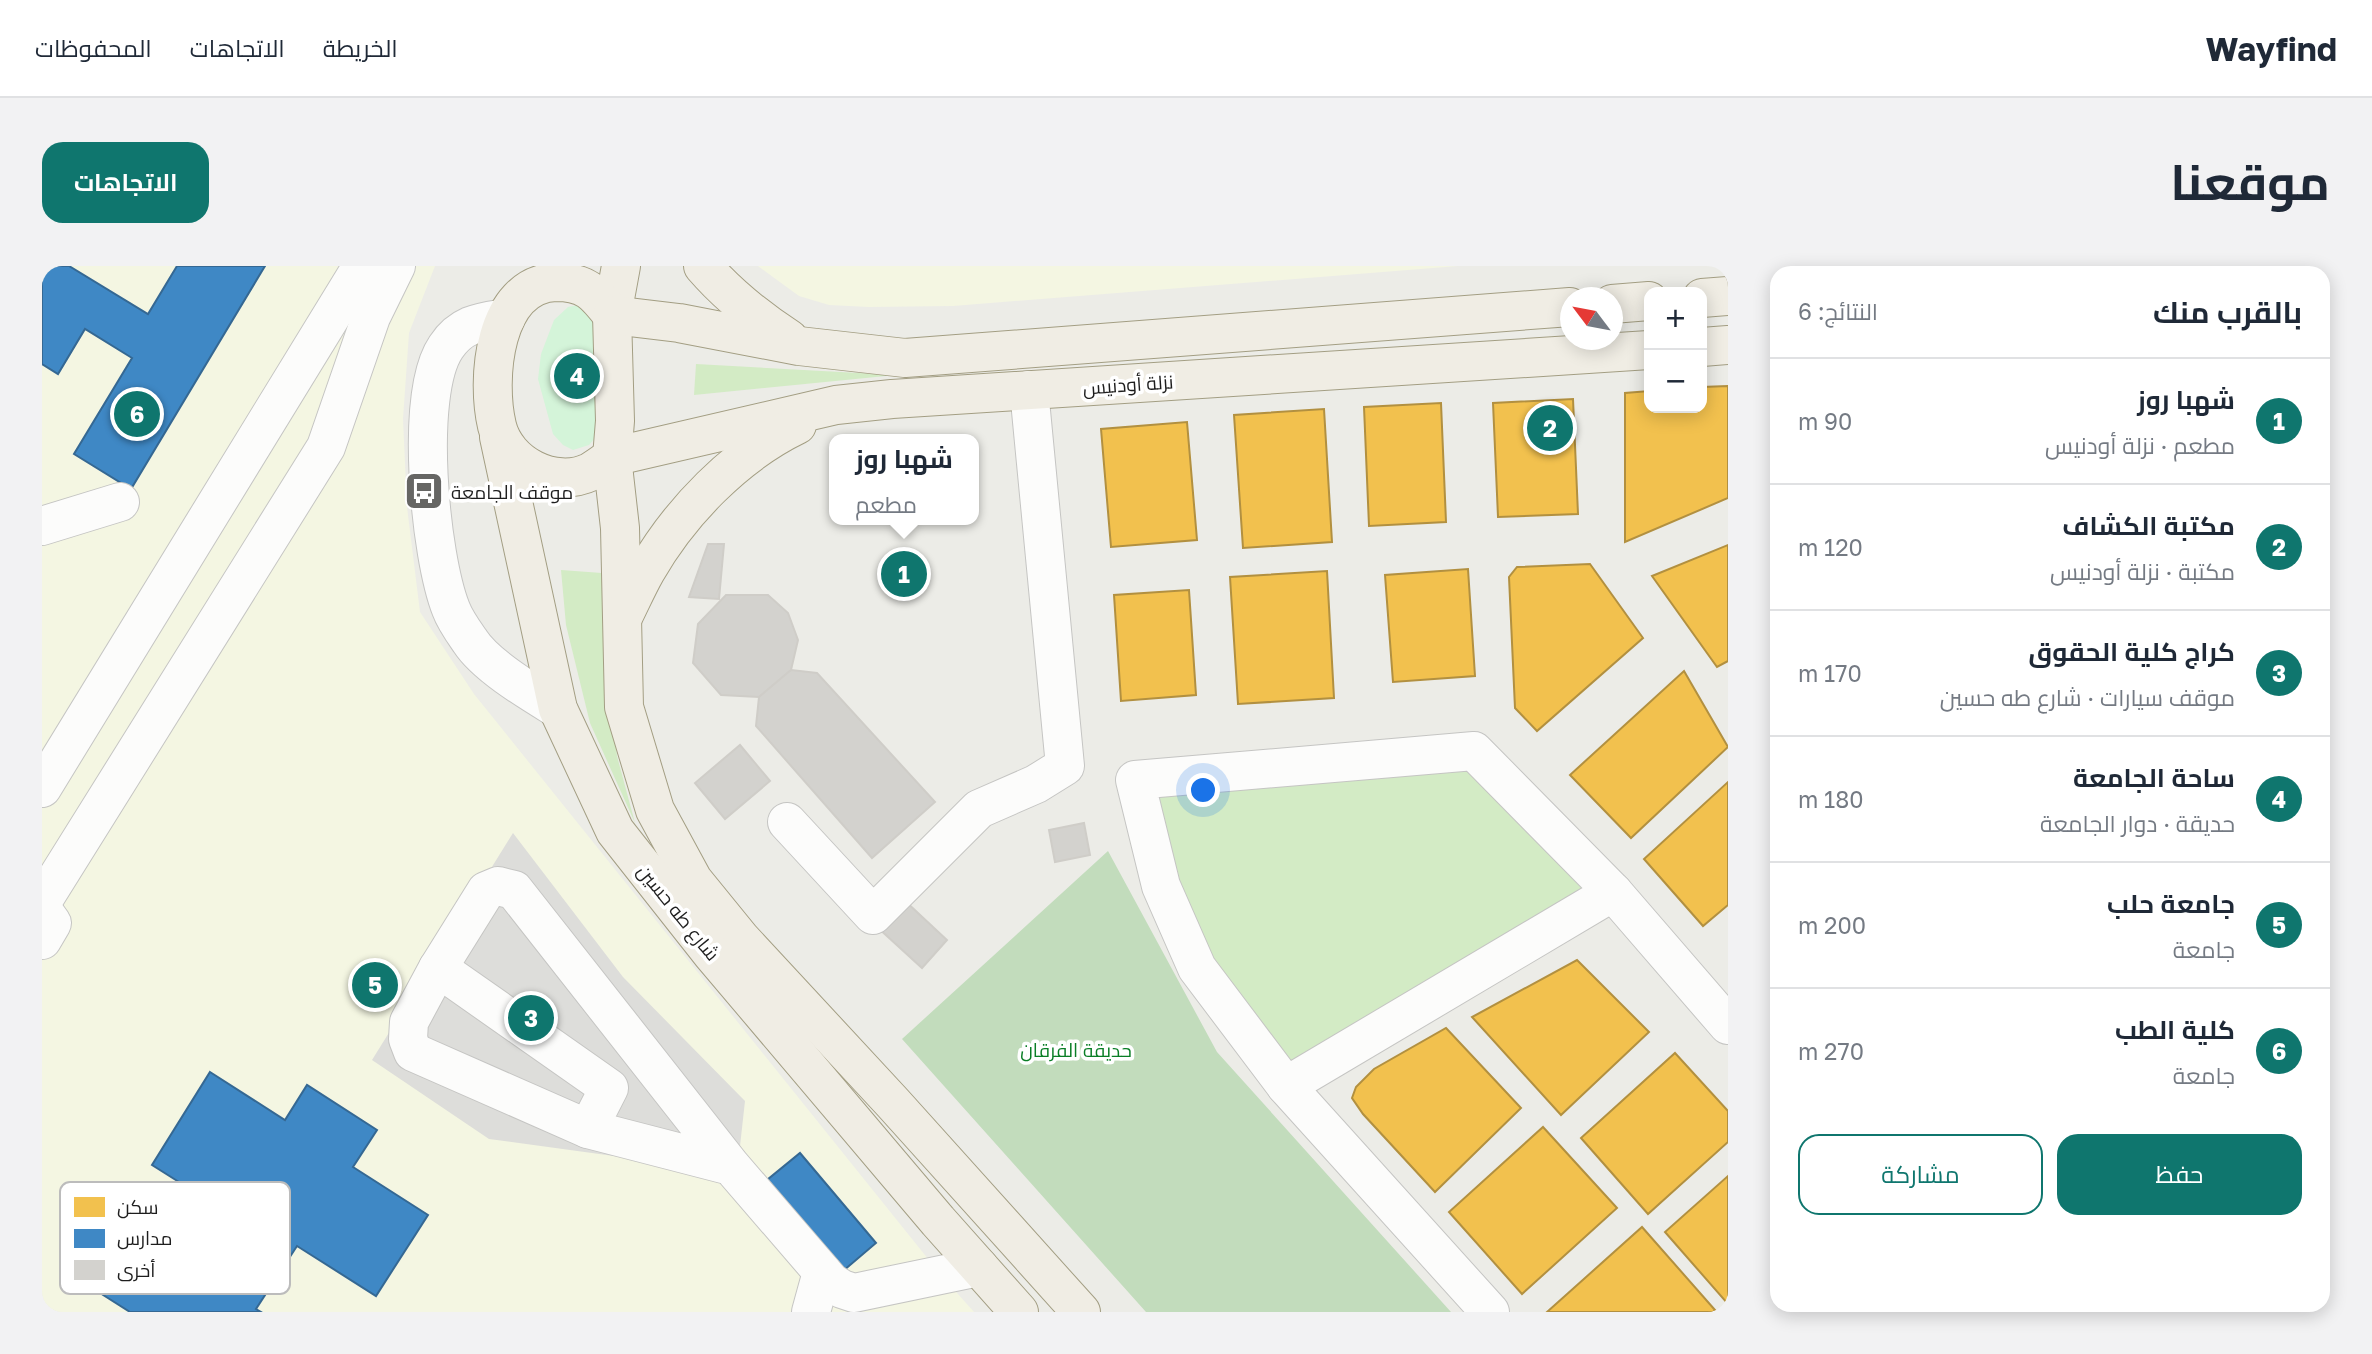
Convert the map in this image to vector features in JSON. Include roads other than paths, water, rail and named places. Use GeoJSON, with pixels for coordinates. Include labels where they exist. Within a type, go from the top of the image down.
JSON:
{"type":"FeatureCollection","features":[{"type":"Feature","properties":{"kind":"main road"},"geometry":{"type":"LineString","coordinates":[[521,266],[495,346],[493,391],[497,428],[510,453],[533,470],[560,478],[588,473],[612,457]]}},
{"type":"Feature","properties":{"kind":"main road"},"geometry":{"type":"LineString","coordinates":[[621,266],[612,315],[615,421],[612,457],[620,528],[624,707],[655,810],[693,880],[741,939],[893,1103],[1080,1312]]}},
{"type":"Feature","properties":{"kind":"main road"},"geometry":{"type":"LineString","coordinates":[[703,266],[721,287],[758,319],[799,346]]}},
{"type":"Feature","properties":{"kind":"main road"},"geometry":{"type":"LineString","coordinates":[[506,318],[521,296],[545,283],[571,282],[596,294],[612,315],[679,323],[799,346],[905,358],[1560,308]]}},
{"type":"Feature","properties":{"kind":"main road"},"geometry":{"type":"LineString","coordinates":[[1707,298],[1728,296]]}},
{"type":"Feature","properties":{"kind":"main road"},"geometry":{"type":"LineString","coordinates":[[1623,303],[1644,302]]}},
{"type":"Feature","properties":{"kind":"main road"},"geometry":{"type":"LineString","coordinates":[[1707,347],[1728,345]]}},
{"type":"Feature","properties":{"kind":"main road","name":"نزلة أودنيس"},"geometry":{"type":"LineString","coordinates":[[612,457],[836,405],[892,399],[1644,350]]}},
{"type":"Feature","properties":{"kind":"main road"},"geometry":{"type":"LineString","coordinates":[[623,617],[646,570],[676,527],[709,490],[746,457],[789,428],[836,405]]}},
{"type":"Feature","properties":{"kind":"main road","name":"شارع طه حسين"},"geometry":{"type":"LineString","coordinates":[[497,428],[558,709],[615,831],[712,954],[1019,1312]]}},
{"type":"Feature","properties":{"kind":"street"},"geometry":{"type":"LineString","coordinates":[[42,788],[362,266]]}},
{"type":"Feature","properties":{"kind":"street"},"geometry":{"type":"LineString","coordinates":[[42,902],[326,447],[371,317],[396,266]]}},
{"type":"Feature","properties":{"kind":"street"},"geometry":{"type":"LineString","coordinates":[[506,318],[469,324],[446,347],[433,380],[427,472],[432,524],[451,610],[471,644],[511,679],[558,709]]}},
{"type":"Feature","properties":{"kind":"street"},"geometry":{"type":"LineString","coordinates":[[787,822],[873,915],[979,809],[1036,784],[1065,766],[1029,390]]}},
{"type":"Feature","properties":{"kind":"street"},"geometry":{"type":"LineString","coordinates":[[42,526],[120,502]]}},
{"type":"Feature","properties":{"kind":"street"},"geometry":{"type":"LineString","coordinates":[[1490,1312],[1286,1086],[1197,968],[1161,886],[1135,780],[1474,751],[1613,892],[1728,1025]]}},
{"type":"Feature","properties":{"kind":"street"},"geometry":{"type":"LineString","coordinates":[[730,1166],[588,1129],[413,1052],[408,1040],[409,1022],[438,968],[486,891],[498,886],[514,890],[730,1166],[831,1282],[854,1293],[979,1267]]}},
{"type":"Feature","properties":{"kind":"street"},"geometry":{"type":"LineString","coordinates":[[1286,1086],[1613,892]]}},
{"type":"Feature","properties":{"kind":"street"},"geometry":{"type":"LineString","coordinates":[[42,909],[52,923],[42,940]]}},
{"type":"Feature","properties":{"kind":"street"},"geometry":{"type":"LineString","coordinates":[[438,968],[609,1088]]}},
{"type":"Feature","properties":{"kind":"street"},"geometry":{"type":"LineString","coordinates":[[588,1129],[609,1088],[636,1046]]}},
{"type":"Feature","properties":{"kind":"street"},"geometry":{"type":"LineString","coordinates":[[811,1312],[822,1272]]}},
{"type":"Feature","properties":{"kind":"place","name":"ساحة الجامعة"},"geometry":{"type":"Point","coordinates":[577,376]}},
{"type":"Feature","properties":{"kind":"place","name":"كلية الطب"},"geometry":{"type":"Point","coordinates":[137,414]}},
{"type":"Feature","properties":{"kind":"place","name":"مكتبة الكشاف"},"geometry":{"type":"Point","coordinates":[1550,428]}},
{"type":"Feature","properties":{"kind":"place","name":"موقف الجامعة"},"geometry":{"type":"Point","coordinates":[424,491]}},
{"type":"Feature","properties":{"kind":"place","name":"شهبا روز"},"geometry":{"type":"Point","coordinates":[904,574]}},
{"type":"Feature","properties":{"kind":"place","name":"جامعة حلب"},"geometry":{"type":"Point","coordinates":[375,985]}},
{"type":"Feature","properties":{"kind":"place","name":"كراج كلية الحقوق"},"geometry":{"type":"Point","coordinates":[531,1018]}},
{"type":"Feature","properties":{"kind":"park label","name":"حديقة الفرقان"},"geometry":{"type":"Point","coordinates":[1076,1049]}}]}
